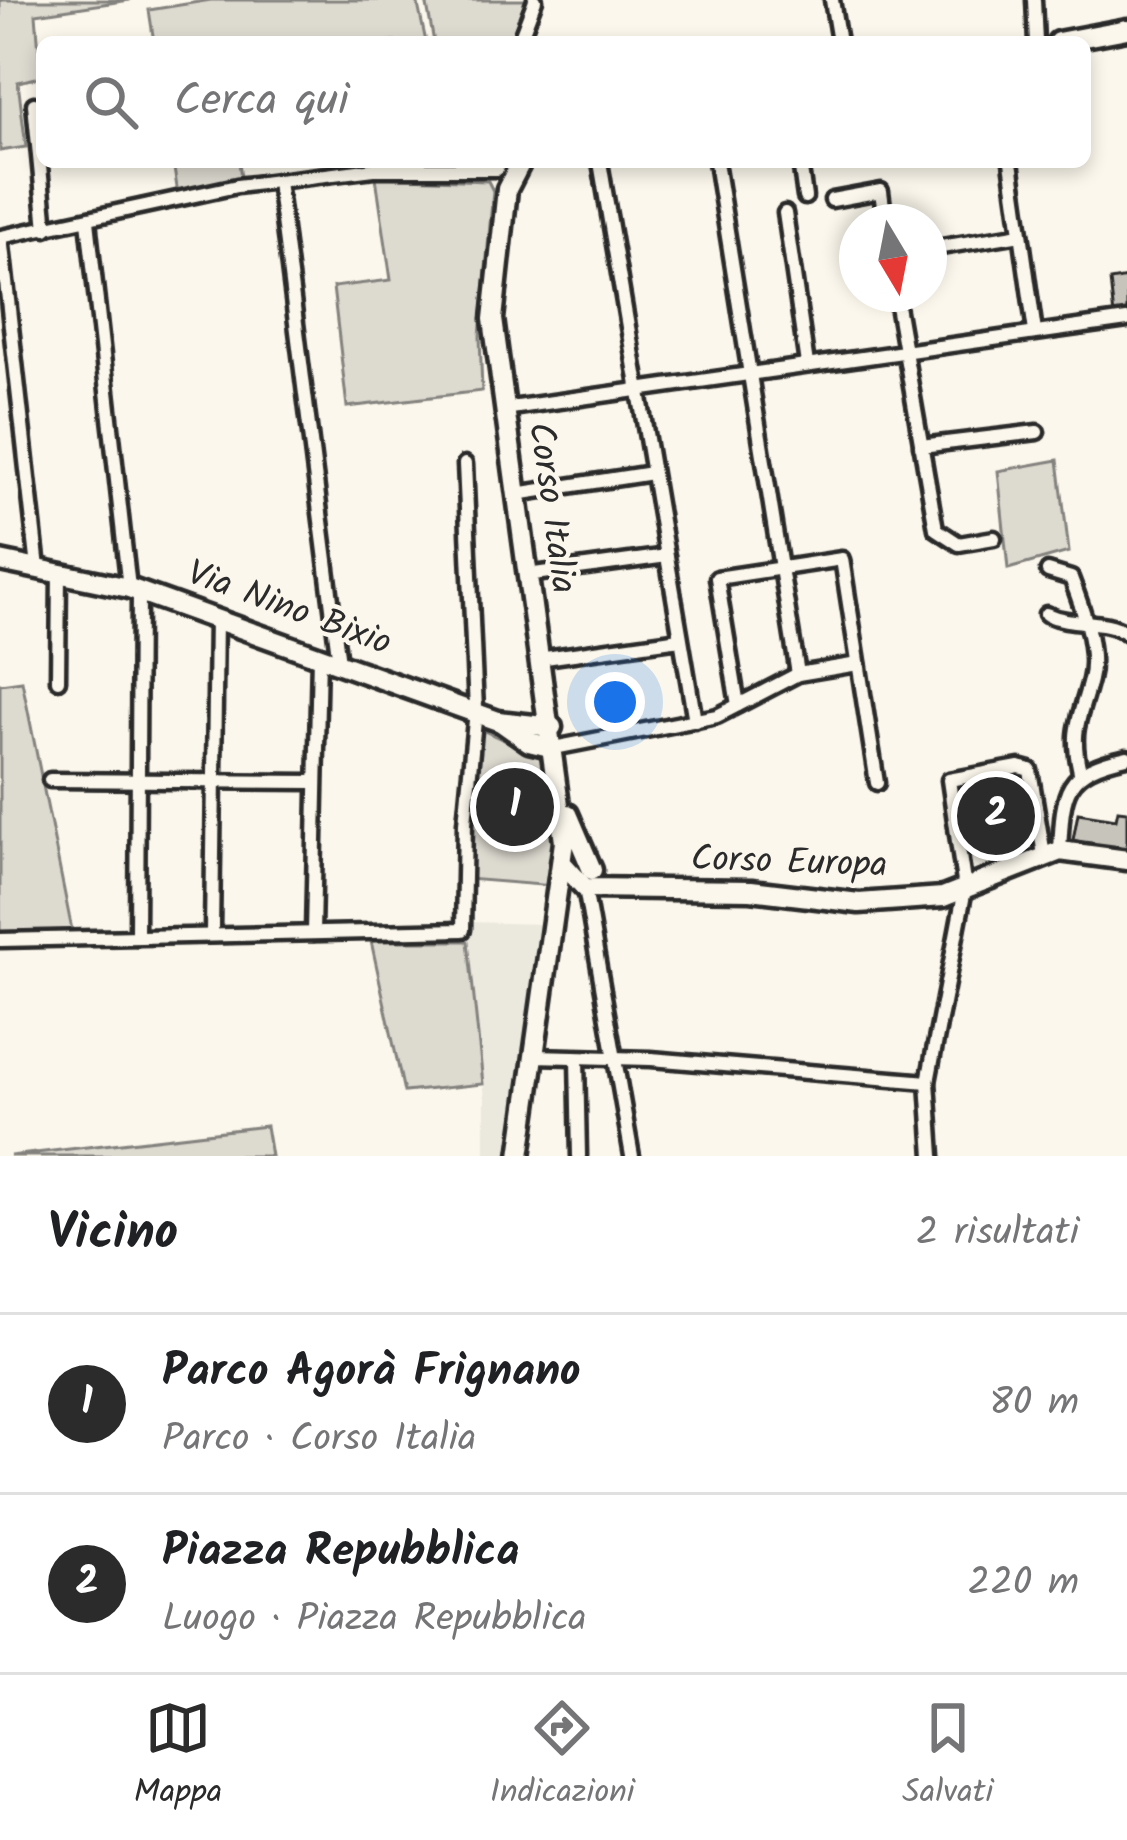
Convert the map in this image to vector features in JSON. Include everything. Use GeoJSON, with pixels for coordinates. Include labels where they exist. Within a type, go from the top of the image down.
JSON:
{"type":"FeatureCollection","features":[{"type":"Feature","properties":{"kind":"street"},"geometry":{"type":"LineString","coordinates":[[521,36],[535,0]]}},
{"type":"Feature","properties":{"kind":"street"},"geometry":{"type":"LineString","coordinates":[[832,0],[837,36]]}},
{"type":"Feature","properties":{"kind":"street"},"geometry":{"type":"LineString","coordinates":[[1034,0],[1036,36]]}},
{"type":"Feature","properties":{"kind":"street"},"geometry":{"type":"LineString","coordinates":[[1090,36],[1127,29]]}},
{"type":"Feature","properties":{"kind":"street"},"geometry":{"type":"LineString","coordinates":[[34,104],[36,125]]}},
{"type":"Feature","properties":{"kind":"street"},"geometry":{"type":"LineString","coordinates":[[40,168],[46,229]]}},
{"type":"Feature","properties":{"kind":"street"},"geometry":{"type":"LineString","coordinates":[[38,568],[1,237],[278,181],[415,168]]}},
{"type":"Feature","properties":{"kind":"street"},"geometry":{"type":"LineString","coordinates":[[497,168],[507,189]]}},
{"type":"Feature","properties":{"kind":"street","name":"Corso Italia"},"geometry":{"type":"LineString","coordinates":[[518,168],[507,189],[493,319],[538,659],[562,800],[563,865],[520,1156]]}},
{"type":"Feature","properties":{"kind":"street"},"geometry":{"type":"LineString","coordinates":[[601,168],[695,721]]}},
{"type":"Feature","properties":{"kind":"street"},"geometry":{"type":"LineString","coordinates":[[717,168],[798,674]]}},
{"type":"Feature","properties":{"kind":"street"},"geometry":{"type":"LineString","coordinates":[[801,168],[805,197]]}},
{"type":"Feature","properties":{"kind":"street"},"geometry":{"type":"LineString","coordinates":[[1012,168],[1035,332]]}},
{"type":"Feature","properties":{"kind":"street"},"geometry":{"type":"LineString","coordinates":[[278,181],[339,663]]}},
{"type":"Feature","properties":{"kind":"street"},"geometry":{"type":"LineString","coordinates":[[832,200],[881,191],[883,204]]}},
{"type":"Feature","properties":{"kind":"street"},"geometry":{"type":"LineString","coordinates":[[785,213],[807,364]]}},
{"type":"Feature","properties":{"kind":"street"},"geometry":{"type":"LineString","coordinates":[[88,221],[135,590],[137,937]]}},
{"type":"Feature","properties":{"kind":"street"},"geometry":{"type":"LineString","coordinates":[[947,246],[1021,234]]}},
{"type":"Feature","properties":{"kind":"street"},"geometry":{"type":"LineString","coordinates":[[897,312],[936,529],[959,544],[994,538]]}},
{"type":"Feature","properties":{"kind":"street"},"geometry":{"type":"LineString","coordinates":[[504,409],[1127,320]]}},
{"type":"Feature","properties":{"kind":"street"},"geometry":{"type":"LineString","coordinates":[[921,446],[1037,432]]}},
{"type":"Feature","properties":{"kind":"street"},"geometry":{"type":"LineString","coordinates":[[0,940],[463,930],[465,823],[476,710],[465,464]]}},
{"type":"Feature","properties":{"kind":"street"},"geometry":{"type":"LineString","coordinates":[[516,494],[652,473]]}},
{"type":"Feature","properties":{"kind":"street"},"geometry":{"type":"LineString","coordinates":[[526,575],[667,556]]}},
{"type":"Feature","properties":{"kind":"street"},"geometry":{"type":"LineString","coordinates":[[738,706],[718,578],[842,559],[877,783]]}},
{"type":"Feature","properties":{"kind":"street","name":"Via Nino Bixio"},"geometry":{"type":"LineString","coordinates":[[0,561],[135,590],[498,721],[552,727]]}},
{"type":"Feature","properties":{"kind":"street"},"geometry":{"type":"LineString","coordinates":[[1048,571],[1071,578],[1086,625],[1091,678],[1073,722],[1080,772]]}},
{"type":"Feature","properties":{"kind":"street"},"geometry":{"type":"LineString","coordinates":[[58,572],[58,680]]}},
{"type":"Feature","properties":{"kind":"street"},"geometry":{"type":"LineString","coordinates":[[1046,614],[1086,625],[1111,622],[1127,632]]}},
{"type":"Feature","properties":{"kind":"street"},"geometry":{"type":"LineString","coordinates":[[212,934],[216,617]]}},
{"type":"Feature","properties":{"kind":"street"},"geometry":{"type":"LineString","coordinates":[[538,659],[680,639]]}},
{"type":"Feature","properties":{"kind":"street"},"geometry":{"type":"LineString","coordinates":[[314,933],[319,655]]}},
{"type":"Feature","properties":{"kind":"street"},"geometry":{"type":"LineString","coordinates":[[498,721],[529,742],[554,748],[695,721],[738,706],[798,674],[858,664]]}},
{"type":"Feature","properties":{"kind":"street"},"geometry":{"type":"LineString","coordinates":[[1052,853],[1063,799],[1080,772],[1127,757]]}},
{"type":"Feature","properties":{"kind":"street"},"geometry":{"type":"LineString","coordinates":[[933,1156],[928,1082],[965,889],[947,789],[951,778],[1030,770],[1052,853]]}},
{"type":"Feature","properties":{"kind":"street"},"geometry":{"type":"LineString","coordinates":[[50,780],[315,782]]}},
{"type":"Feature","properties":{"kind":"street","name":"Corso Europa"},"geometry":{"type":"LineString","coordinates":[[562,800],[588,879],[608,890],[751,890],[859,903],[943,896],[1052,853]]}},
{"type":"Feature","properties":{"kind":"street"},"geometry":{"type":"LineString","coordinates":[[1052,853],[1127,860]]}},
{"type":"Feature","properties":{"kind":"street"},"geometry":{"type":"LineString","coordinates":[[563,865],[588,879]]}},
{"type":"Feature","properties":{"kind":"street"},"geometry":{"type":"LineString","coordinates":[[559,905],[588,879]]}},
{"type":"Feature","properties":{"kind":"street"},"geometry":{"type":"LineString","coordinates":[[588,879],[632,1156]]}},
{"type":"Feature","properties":{"kind":"street"},"geometry":{"type":"LineString","coordinates":[[534,1056],[928,1082]]}},
{"type":"Feature","properties":{"kind":"street"},"geometry":{"type":"LineString","coordinates":[[577,1059],[579,1156]]}},
{"type":"Feature","properties":{"kind":"shaded area"},"geometry":{"type":"Polygon","coordinates":[[[0,0],[130,0],[36,14],[36,78],[18,82],[26,147],[0,151],[0,0]]]}},
{"type":"Feature","properties":{"kind":"shaded area"},"geometry":{"type":"Polygon","coordinates":[[[211,0],[417,0],[425,36],[153,36],[149,10],[211,0]]]}},
{"type":"Feature","properties":{"kind":"shaded area"},"geometry":{"type":"Polygon","coordinates":[[[426,0],[526,0],[513,36],[433,36],[426,0]]]}},
{"type":"Feature","properties":{"kind":"shaded area"},"geometry":{"type":"Polygon","coordinates":[[[174,168],[240,168],[241,178],[178,194],[174,168]]]}},
{"type":"Feature","properties":{"kind":"shaded area"},"geometry":{"type":"Polygon","coordinates":[[[376,177],[488,181],[493,191],[480,336],[482,391],[347,407],[333,287],[391,280],[376,177]]]}},
{"type":"Feature","properties":{"kind":"shaded area"},"geometry":{"type":"Polygon","coordinates":[[[1058,460],[1069,552],[1008,569],[998,471],[1058,460]]]}},
{"type":"Feature","properties":{"kind":"shaded area"},"geometry":{"type":"Polygon","coordinates":[[[22,681],[72,930],[0,932],[0,684],[22,681]]]}},
{"type":"Feature","properties":{"kind":"shaded area"},"geometry":{"type":"Polygon","coordinates":[[[482,730],[552,762],[558,799],[553,886],[466,879],[482,730]]]}},
{"type":"Feature","properties":{"kind":"shaded area"},"geometry":{"type":"Polygon","coordinates":[[[468,922],[544,924],[515,1156],[485,1156],[485,1099],[468,922]]]}},
{"type":"Feature","properties":{"kind":"shaded area"},"geometry":{"type":"Polygon","coordinates":[[[371,941],[468,941],[483,1084],[404,1092],[371,941]]]}},
{"type":"Feature","properties":{"kind":"shaded area"},"geometry":{"type":"Polygon","coordinates":[[[266,1126],[271,1156],[10,1156],[266,1126]]]}},
{"type":"Feature","properties":{"kind":"building"},"geometry":{"type":"Polygon","coordinates":[[[1127,278],[1127,314],[1114,316],[1110,281],[1127,278]]]}},
{"type":"Feature","properties":{"kind":"building"},"geometry":{"type":"Polygon","coordinates":[[[1118,810],[1127,811],[1127,853],[1073,840],[1078,813],[1116,819],[1118,810]]]}},
{"type":"Feature","properties":{"kind":"place","name":"Parco Agorà Frignano"},"geometry":{"type":"Point","coordinates":[515,807]}},
{"type":"Feature","properties":{"kind":"place","name":"Piazza Repubblica"},"geometry":{"type":"Point","coordinates":[996,816]}}]}
